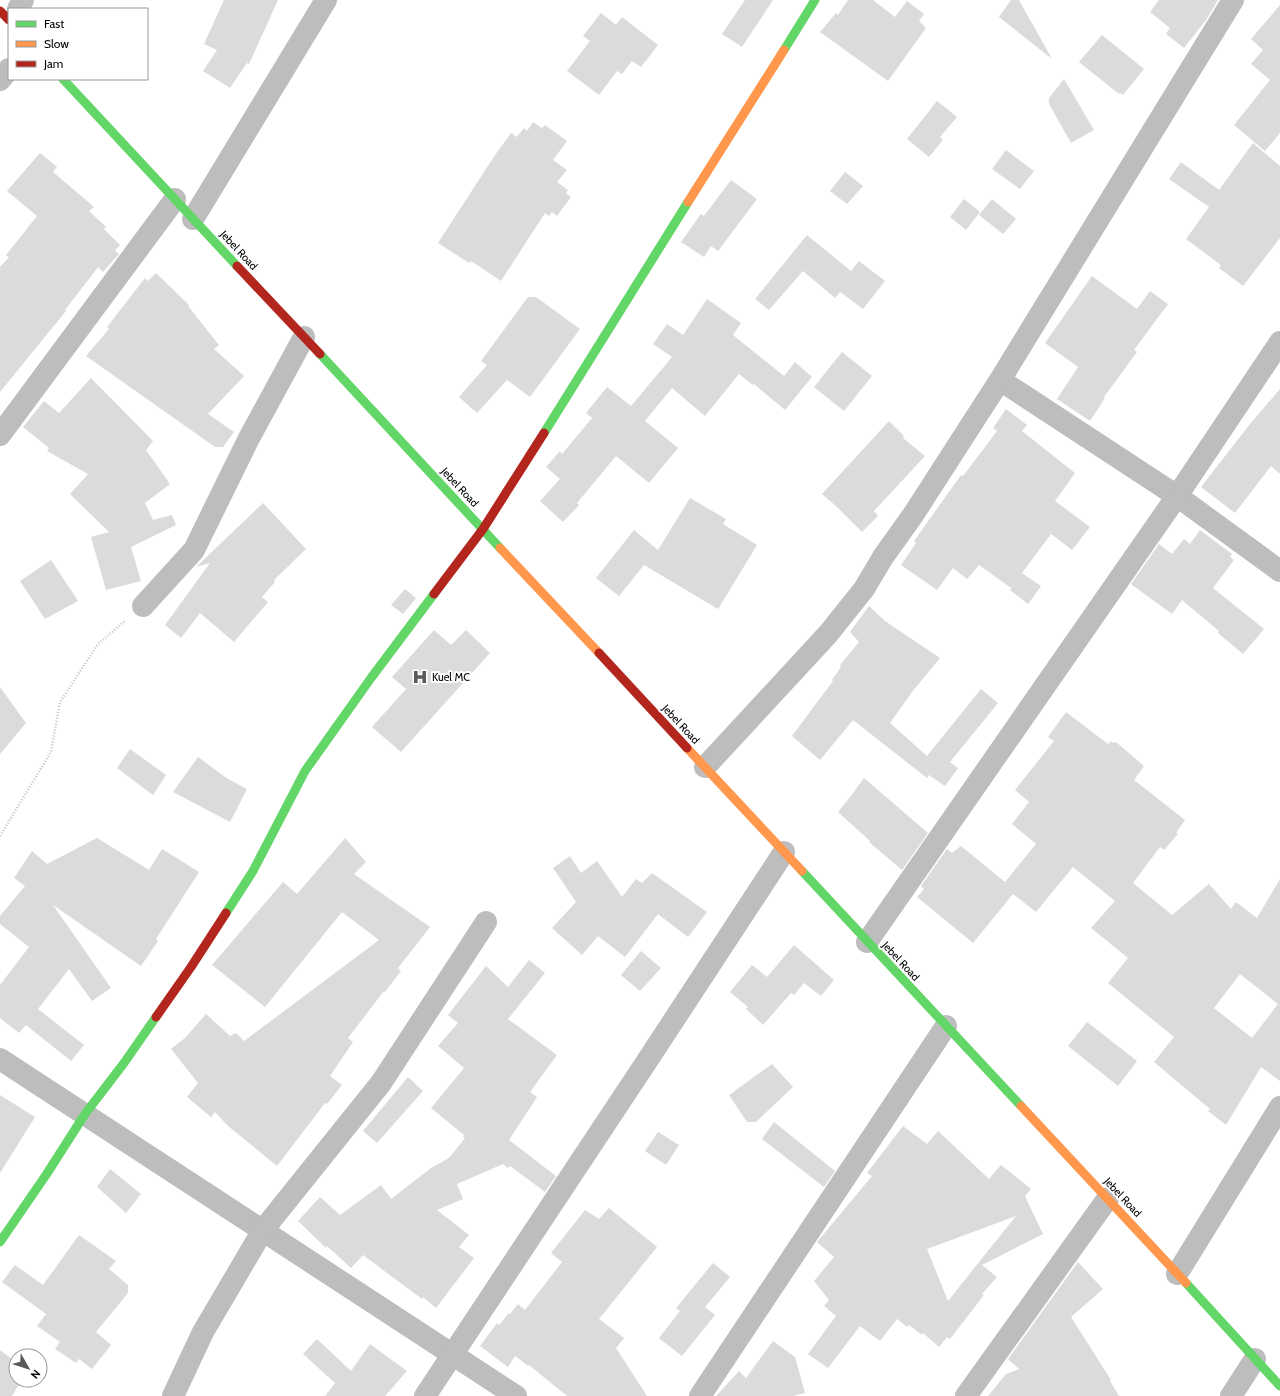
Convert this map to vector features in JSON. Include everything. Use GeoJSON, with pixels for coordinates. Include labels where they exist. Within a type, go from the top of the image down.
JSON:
{"type":"FeatureCollection","features":[{"type":"Feature","properties":{"kind":"main road"},"geometry":{"type":"LineString","coordinates":[[0,1242],[46,1175],[85,1114],[124,1063],[191,967],[253,871],[306,771],[371,678],[483,529],[815,0]]}},
{"type":"Feature","properties":{"kind":"main road"},"geometry":{"type":"LineString","coordinates":[[0,11],[8,19]]}},
{"type":"Feature","properties":{"kind":"main road","name":"Jebel Road"},"geometry":{"type":"LineString","coordinates":[[64,80],[867,942],[1108,1198],[1280,1386]]}},
{"type":"Feature","properties":{"kind":"street"},"geometry":{"type":"LineString","coordinates":[[193,219],[326,0]]}},
{"type":"Feature","properties":{"kind":"street"},"geometry":{"type":"LineString","coordinates":[[705,767],[828,634],[864,589],[883,557],[913,515],[1000,380],[1233,0]]}},
{"type":"Feature","properties":{"kind":"street"},"geometry":{"type":"LineString","coordinates":[[0,80],[8,70]]}},
{"type":"Feature","properties":{"kind":"street"},"geometry":{"type":"LineString","coordinates":[[0,435],[175,199]]}},
{"type":"Feature","properties":{"kind":"street"},"geometry":{"type":"LineString","coordinates":[[143,606],[194,550],[248,440],[304,337]]}},
{"type":"Feature","properties":{"kind":"street"},"geometry":{"type":"LineString","coordinates":[[867,942],[1177,496],[1280,342]]}},
{"type":"Feature","properties":{"kind":"street"},"geometry":{"type":"LineString","coordinates":[[1000,380],[1177,496],[1280,570]]}},
{"type":"Feature","properties":{"kind":"street"},"geometry":{"type":"LineString","coordinates":[[425,1396],[784,852]]}},
{"type":"Feature","properties":{"kind":"street"},"geometry":{"type":"LineString","coordinates":[[173,1396],[203,1332],[263,1230],[381,1083],[486,922]]}},
{"type":"Feature","properties":{"kind":"street"},"geometry":{"type":"LineString","coordinates":[[700,1396],[946,1026]]}},
{"type":"Feature","properties":{"kind":"street"},"geometry":{"type":"LineString","coordinates":[[0,1059],[516,1396]]}},
{"type":"Feature","properties":{"kind":"street"},"geometry":{"type":"LineString","coordinates":[[1177,1274],[1280,1107]]}},
{"type":"Feature","properties":{"kind":"street"},"geometry":{"type":"LineString","coordinates":[[966,1396],[1108,1198]]}},
{"type":"Feature","properties":{"kind":"street"},"geometry":{"type":"LineString","coordinates":[[1231,1396],[1256,1359]]}},
{"type":"Feature","properties":{"kind":"path"},"geometry":{"type":"LineString","coordinates":[[0,836],[52,752],[60,702],[98,644],[143,606]]}},
{"type":"Feature","properties":{"kind":"building"},"geometry":{"type":"Polygon","coordinates":[[[224,0],[278,0],[249,64],[247,63],[230,88],[203,71],[217,50],[204,44],[224,0]]]}},
{"type":"Feature","properties":{"kind":"building"},"geometry":{"type":"Polygon","coordinates":[[[745,0],[773,0],[742,47],[722,34],[745,0]]]}},
{"type":"Feature","properties":{"kind":"building"},"geometry":{"type":"Polygon","coordinates":[[[848,0],[873,0],[895,17],[907,1],[924,14],[919,21],[926,28],[888,81],[820,32],[836,13],[838,15],[848,0]]]}},
{"type":"Feature","properties":{"kind":"building"},"geometry":{"type":"Polygon","coordinates":[[[1011,0],[1019,0],[1052,59],[999,17],[1011,0]]]}},
{"type":"Feature","properties":{"kind":"building"},"geometry":{"type":"Polygon","coordinates":[[[1159,0],[1218,0],[1206,20],[1184,48],[1166,34],[1170,28],[1150,12],[1159,0]]]}},
{"type":"Feature","properties":{"kind":"building"},"geometry":{"type":"Polygon","coordinates":[[[1280,5],[1280,133],[1265,151],[1234,125],[1270,80],[1251,64],[1263,50],[1251,39],[1280,5]]]}},
{"type":"Feature","properties":{"kind":"building"},"geometry":{"type":"Polygon","coordinates":[[[601,13],[616,25],[622,17],[658,45],[641,67],[632,61],[622,74],[617,71],[599,95],[567,71],[590,41],[583,36],[601,13]]]}},
{"type":"Feature","properties":{"kind":"building"},"geometry":{"type":"Polygon","coordinates":[[[1102,35],[1144,69],[1123,95],[1120,93],[1119,94],[1079,62],[1102,35]]]}},
{"type":"Feature","properties":{"kind":"building"},"geometry":{"type":"Polygon","coordinates":[[[1064,79],[1094,130],[1071,143],[1049,104],[1049,98],[1064,79]]]}},
{"type":"Feature","properties":{"kind":"building"},"geometry":{"type":"Polygon","coordinates":[[[937,101],[957,117],[940,137],[943,140],[929,157],[907,139],[937,101]]]}},
{"type":"Feature","properties":{"kind":"building"},"geometry":{"type":"Polygon","coordinates":[[[533,122],[542,128],[545,125],[567,141],[553,160],[567,170],[557,182],[568,190],[566,193],[571,197],[557,216],[552,212],[549,216],[545,213],[501,281],[471,261],[469,263],[438,243],[511,133],[517,137],[524,128],[527,131],[533,122]]]}},
{"type":"Feature","properties":{"kind":"building"},"geometry":{"type":"Polygon","coordinates":[[[1253,143],[1280,166],[1280,238],[1243,286],[1219,268],[1221,265],[1186,239],[1209,207],[1169,179],[1181,162],[1219,190],[1253,143]]]}},
{"type":"Feature","properties":{"kind":"building"},"geometry":{"type":"Polygon","coordinates":[[[1006,150],[1034,171],[1020,189],[992,169],[1006,150]]]}},
{"type":"Feature","properties":{"kind":"building"},"geometry":{"type":"Polygon","coordinates":[[[40,153],[57,167],[53,172],[94,207],[89,211],[106,227],[104,229],[120,245],[115,250],[119,254],[103,272],[98,267],[65,310],[66,311],[0,392],[0,267],[9,257],[6,255],[37,216],[7,191],[40,153]]]}},
{"type":"Feature","properties":{"kind":"building"},"geometry":{"type":"Polygon","coordinates":[[[845,172],[863,186],[847,204],[830,191],[845,172]]]}},
{"type":"Feature","properties":{"kind":"building"},"geometry":{"type":"Polygon","coordinates":[[[731,180],[757,199],[718,251],[711,246],[704,257],[681,242],[701,214],[704,216],[731,180]]]}},
{"type":"Feature","properties":{"kind":"building"},"geometry":{"type":"Polygon","coordinates":[[[964,199],[980,212],[966,230],[950,217],[964,199]]]}},
{"type":"Feature","properties":{"kind":"building"},"geometry":{"type":"Polygon","coordinates":[[[992,199],[1016,219],[1003,234],[979,215],[992,199]]]}},
{"type":"Feature","properties":{"kind":"building"},"geometry":{"type":"Polygon","coordinates":[[[807,235],[851,271],[859,261],[885,281],[863,309],[840,292],[835,298],[803,271],[769,310],[755,299],[807,235]]]}},
{"type":"Feature","properties":{"kind":"building"},"geometry":{"type":"Polygon","coordinates":[[[156,273],[189,305],[188,306],[219,345],[214,349],[244,376],[208,414],[234,432],[223,447],[215,447],[86,356],[109,329],[107,327],[145,278],[148,281],[156,273]]]}},
{"type":"Feature","properties":{"kind":"building"},"geometry":{"type":"Polygon","coordinates":[[[1092,276],[1137,309],[1150,291],[1168,304],[1134,350],[1137,352],[1104,397],[1105,398],[1090,421],[1057,399],[1078,367],[1045,343],[1092,276]]]}},
{"type":"Feature","properties":{"kind":"building"},"geometry":{"type":"Polygon","coordinates":[[[528,297],[536,297],[580,329],[530,397],[507,380],[477,413],[459,397],[487,365],[481,361],[528,297]]]}},
{"type":"Feature","properties":{"kind":"building"},"geometry":{"type":"Polygon","coordinates":[[[707,299],[741,323],[733,335],[784,376],[795,362],[812,377],[785,410],[754,384],[753,385],[739,374],[705,416],[672,388],[645,421],[678,448],[649,483],[616,456],[577,503],[579,505],[563,522],[540,501],[560,479],[546,467],[560,451],[562,454],[592,418],[586,413],[607,387],[631,406],[672,357],[653,344],[667,324],[683,335],[707,299]]]}},
{"type":"Feature","properties":{"kind":"building"},"geometry":{"type":"Polygon","coordinates":[[[842,352],[872,376],[844,411],[814,387],[842,352]]]}},
{"type":"Feature","properties":{"kind":"building"},"geometry":{"type":"Polygon","coordinates":[[[91,378],[153,441],[146,450],[170,484],[145,503],[153,520],[172,515],[176,525],[131,547],[141,581],[106,590],[91,537],[109,532],[70,494],[88,474],[47,451],[49,448],[23,427],[44,401],[59,413],[91,378]]]}},
{"type":"Feature","properties":{"kind":"building"},"geometry":{"type":"Polygon","coordinates":[[[1280,389],[1280,474],[1271,466],[1235,513],[1201,487],[1250,424],[1280,389]]]}},
{"type":"Feature","properties":{"kind":"building"},"geometry":{"type":"Polygon","coordinates":[[[1006,409],[1027,425],[1022,431],[1075,473],[1055,501],[1090,527],[1072,550],[1051,534],[1022,573],[1041,586],[1028,604],[1010,590],[1017,580],[1011,588],[979,565],[967,579],[953,568],[937,590],[901,565],[916,543],[914,541],[961,475],[963,476],[997,431],[993,428],[1006,409]]]}},
{"type":"Feature","properties":{"kind":"building"},"geometry":{"type":"Polygon","coordinates":[[[889,421],[904,436],[903,438],[925,456],[874,511],[878,516],[862,532],[822,494],[889,421]]]}},
{"type":"Feature","properties":{"kind":"building"},"geometry":{"type":"Polygon","coordinates":[[[690,498],[726,519],[723,524],[757,545],[718,609],[644,565],[619,596],[596,578],[634,530],[658,550],[690,498]]]}},
{"type":"Feature","properties":{"kind":"building"},"geometry":{"type":"Polygon","coordinates":[[[263,503],[306,549],[274,580],[275,582],[262,597],[268,602],[234,642],[200,613],[181,638],[165,625],[210,563],[196,567],[263,503]]]}},
{"type":"Feature","properties":{"kind":"building"},"geometry":{"type":"Polygon","coordinates":[[[1200,530],[1232,554],[1230,557],[1234,560],[1213,588],[1264,629],[1243,654],[1218,633],[1219,631],[1182,600],[1172,614],[1131,584],[1159,544],[1172,554],[1184,539],[1190,544],[1200,530]]]}},
{"type":"Feature","properties":{"kind":"building"},"geometry":{"type":"Polygon","coordinates":[[[51,560],[78,601],[45,619],[20,581],[51,560]]]}},
{"type":"Feature","properties":{"kind":"building"},"geometry":{"type":"Polygon","coordinates":[[[405,589],[416,598],[403,614],[391,605],[405,589]]]}},
{"type":"Feature","properties":{"kind":"building"},"geometry":{"type":"Polygon","coordinates":[[[869,606],[885,621],[940,658],[912,692],[890,723],[927,756],[981,689],[998,703],[950,762],[958,768],[945,786],[929,775],[927,778],[853,720],[820,760],[792,736],[833,681],[832,680],[841,667],[840,665],[859,642],[850,632],[869,606]]]}},
{"type":"Feature","properties":{"kind":"building"},"geometry":{"type":"Polygon","coordinates":[[[434,630],[451,645],[466,630],[490,653],[401,752],[372,727],[406,689],[392,677],[434,630]]]}},
{"type":"Feature","properties":{"kind":"building"},"geometry":{"type":"Polygon","coordinates":[[[0,687],[26,723],[0,754],[0,687]]]}},
{"type":"Feature","properties":{"kind":"building"},"geometry":{"type":"Polygon","coordinates":[[[1066,712],[1108,744],[1111,741],[1114,743],[1116,742],[1144,766],[1134,780],[1185,820],[1176,833],[1178,834],[1164,850],[1160,847],[1133,883],[1172,915],[1209,884],[1231,909],[1236,902],[1257,918],[1280,879],[1280,1081],[1261,1067],[1226,1125],[1208,1111],[1210,1109],[1154,1062],[1174,1037],[1108,983],[1128,958],[1091,928],[1115,901],[1073,867],[1036,912],[1013,894],[973,943],[917,897],[924,889],[921,886],[947,849],[952,853],[961,846],[1005,882],[1036,844],[1012,824],[1029,802],[1015,790],[1054,741],[1048,737],[1066,712]],[[1240,974],[1214,1008],[1252,1038],[1278,1004],[1240,974]]]}},
{"type":"Feature","properties":{"kind":"building"},"geometry":{"type":"Polygon","coordinates":[[[130,749],[166,775],[153,795],[117,768],[130,749]]]}},
{"type":"Feature","properties":{"kind":"building"},"geometry":{"type":"Polygon","coordinates":[[[198,757],[228,779],[247,789],[230,822],[173,792],[198,757]]]}},
{"type":"Feature","properties":{"kind":"building"},"geometry":{"type":"Polygon","coordinates":[[[864,778],[928,833],[902,870],[869,842],[870,841],[838,812],[864,778]]]}},
{"type":"Feature","properties":{"kind":"building"},"geometry":{"type":"Polygon","coordinates":[[[97,838],[149,870],[162,849],[199,872],[156,939],[158,941],[141,966],[53,905],[111,988],[92,1001],[69,969],[38,1009],[84,1045],[71,1061],[26,1025],[19,1033],[0,1018],[0,985],[29,947],[0,924],[0,916],[25,886],[14,878],[32,851],[47,864],[97,838]]]}},
{"type":"Feature","properties":{"kind":"building"},"geometry":{"type":"Polygon","coordinates":[[[345,838],[366,862],[354,874],[430,927],[398,968],[401,971],[348,1038],[353,1042],[330,1076],[342,1085],[327,1104],[325,1103],[277,1166],[228,1126],[215,1112],[211,1117],[187,1097],[198,1083],[171,1049],[185,1038],[206,1014],[230,1036],[236,1033],[244,1041],[379,940],[342,912],[265,1007],[212,965],[283,882],[297,894],[345,838]]]}},
{"type":"Feature","properties":{"kind":"building"},"geometry":{"type":"Polygon","coordinates":[[[570,856],[581,873],[597,861],[622,897],[636,879],[642,883],[652,873],[707,912],[688,937],[658,914],[625,957],[598,936],[582,955],[552,928],[576,902],[553,868],[570,856]]]}},
{"type":"Feature","properties":{"kind":"building"},"geometry":{"type":"Polygon","coordinates":[[[794,945],[834,980],[821,996],[804,983],[794,995],[791,993],[763,1025],[746,1009],[748,1007],[730,992],[752,965],[767,977],[794,945]]]}},
{"type":"Feature","properties":{"kind":"building"},"geometry":{"type":"Polygon","coordinates":[[[641,951],[661,968],[640,991],[621,975],[641,951]]]}},
{"type":"Feature","properties":{"kind":"building"},"geometry":{"type":"Polygon","coordinates":[[[529,960],[545,973],[508,1019],[557,1055],[530,1092],[537,1097],[509,1140],[556,1176],[545,1192],[510,1166],[508,1168],[503,1164],[457,1184],[463,1199],[437,1210],[469,1235],[459,1247],[474,1258],[436,1308],[423,1297],[422,1299],[363,1255],[351,1268],[327,1246],[326,1248],[298,1221],[320,1197],[340,1215],[381,1185],[391,1199],[431,1168],[449,1158],[465,1138],[463,1137],[464,1135],[431,1108],[464,1068],[438,1046],[458,1023],[448,1015],[486,966],[508,987],[529,960]]]}},
{"type":"Feature","properties":{"kind":"building"},"geometry":{"type":"Polygon","coordinates":[[[1087,1022],[1137,1061],[1118,1086],[1068,1046],[1087,1022]]]}},
{"type":"Feature","properties":{"kind":"building"},"geometry":{"type":"Polygon","coordinates":[[[772,1064],[793,1087],[756,1122],[747,1122],[729,1095],[772,1064]]]}},
{"type":"Feature","properties":{"kind":"building"},"geometry":{"type":"Polygon","coordinates":[[[408,1077],[423,1091],[377,1143],[363,1131],[408,1077]]]}},
{"type":"Feature","properties":{"kind":"building"},"geometry":{"type":"Polygon","coordinates":[[[0,1095],[35,1117],[0,1173],[0,1095]]]}},
{"type":"Feature","properties":{"kind":"building"},"geometry":{"type":"Polygon","coordinates":[[[774,1122],[835,1171],[824,1187],[762,1139],[774,1122]]]}},
{"type":"Feature","properties":{"kind":"building"},"geometry":{"type":"Polygon","coordinates":[[[903,1126],[927,1144],[938,1131],[989,1179],[1001,1165],[1031,1189],[1025,1196],[1043,1234],[982,1265],[997,1277],[982,1294],[984,1295],[950,1339],[947,1337],[939,1347],[923,1333],[922,1335],[909,1325],[907,1327],[897,1319],[880,1341],[860,1326],[828,1368],[808,1354],[836,1316],[824,1306],[829,1300],[814,1281],[834,1257],[817,1242],[872,1176],[867,1173],[903,1126]],[[1016,1216],[927,1249],[948,1301],[1016,1216]]]}},
{"type":"Feature","properties":{"kind":"building"},"geometry":{"type":"Polygon","coordinates":[[[658,1132],[679,1145],[666,1165],[645,1151],[658,1132]]]}},
{"type":"Feature","properties":{"kind":"building"},"geometry":{"type":"Polygon","coordinates":[[[110,1169],[141,1194],[126,1213],[97,1187],[110,1169]]]}},
{"type":"Feature","properties":{"kind":"building"},"geometry":{"type":"Polygon","coordinates":[[[609,1208],[657,1247],[599,1319],[624,1338],[616,1348],[647,1396],[567,1396],[529,1365],[528,1366],[515,1356],[508,1367],[480,1346],[497,1323],[499,1325],[518,1304],[525,1310],[562,1262],[551,1253],[585,1210],[599,1219],[609,1208]]]}},
{"type":"Feature","properties":{"kind":"building"},"geometry":{"type":"Polygon","coordinates":[[[79,1235],[116,1261],[109,1269],[128,1285],[128,1293],[96,1332],[111,1345],[92,1369],[79,1359],[76,1363],[55,1349],[60,1342],[37,1326],[46,1314],[2,1282],[15,1265],[43,1285],[79,1235]]]}},
{"type":"Feature","properties":{"kind":"building"},"geometry":{"type":"Polygon","coordinates":[[[1078,1262],[1103,1289],[1071,1317],[1111,1380],[1110,1381],[1119,1396],[988,1396],[1006,1374],[1019,1369],[1008,1359],[1078,1262]]]}},
{"type":"Feature","properties":{"kind":"building"},"geometry":{"type":"Polygon","coordinates":[[[713,1263],[730,1277],[705,1307],[715,1315],[682,1356],[659,1338],[680,1311],[676,1308],[713,1263]]]}},
{"type":"Feature","properties":{"kind":"building"},"geometry":{"type":"Polygon","coordinates":[[[317,1339],[351,1371],[370,1344],[407,1371],[385,1396],[325,1396],[335,1383],[303,1354],[317,1339]]]}},
{"type":"Feature","properties":{"kind":"building"},"geometry":{"type":"Polygon","coordinates":[[[773,1341],[795,1357],[805,1393],[793,1396],[716,1396],[739,1371],[746,1378],[773,1341]]]}},
{"type":"Feature","properties":{"kind":"building"},"geometry":{"type":"Polygon","coordinates":[[[0,1350],[8,1356],[8,1388],[17,1388],[12,1396],[0,1396],[0,1350]]]}},
{"type":"Feature","properties":{"kind":"traffic: fast"},"geometry":{"type":"LineString","coordinates":[[784,50],[815,0]]}},
{"type":"Feature","properties":{"kind":"traffic: fast"},"geometry":{"type":"LineString","coordinates":[[64,80],[237,266]]}},
{"type":"Feature","properties":{"kind":"traffic: fast"},"geometry":{"type":"LineString","coordinates":[[544,433],[688,202]]}},
{"type":"Feature","properties":{"kind":"traffic: fast"},"geometry":{"type":"LineString","coordinates":[[320,354],[500,548]]}},
{"type":"Feature","properties":{"kind":"traffic: fast"},"geometry":{"type":"LineString","coordinates":[[226,913],[253,871],[305,771],[371,678],[434,594]]}},
{"type":"Feature","properties":{"kind":"traffic: fast"},"geometry":{"type":"LineString","coordinates":[[802,871],[1021,1106]]}},
{"type":"Feature","properties":{"kind":"traffic: fast"},"geometry":{"type":"LineString","coordinates":[[0,1242],[46,1175],[85,1114],[124,1063],[156,1017]]}},
{"type":"Feature","properties":{"kind":"traffic: fast"},"geometry":{"type":"LineString","coordinates":[[1186,1283],[1280,1386]]}},
{"type":"Feature","properties":{"kind":"traffic: slow"},"geometry":{"type":"LineString","coordinates":[[688,202],[784,50]]}},
{"type":"Feature","properties":{"kind":"traffic: slow"},"geometry":{"type":"LineString","coordinates":[[500,548],[599,653]]}},
{"type":"Feature","properties":{"kind":"traffic: slow"},"geometry":{"type":"LineString","coordinates":[[687,748],[802,871]]}},
{"type":"Feature","properties":{"kind":"traffic: slow"},"geometry":{"type":"LineString","coordinates":[[1021,1106],[1186,1283]]}},
{"type":"Feature","properties":{"kind":"traffic: jam"},"geometry":{"type":"LineString","coordinates":[[0,11],[8,19]]}},
{"type":"Feature","properties":{"kind":"traffic: jam"},"geometry":{"type":"LineString","coordinates":[[237,266],[320,354]]}},
{"type":"Feature","properties":{"kind":"traffic: jam"},"geometry":{"type":"LineString","coordinates":[[434,594],[483,529],[544,433]]}},
{"type":"Feature","properties":{"kind":"traffic: jam"},"geometry":{"type":"LineString","coordinates":[[599,653],[687,748]]}},
{"type":"Feature","properties":{"kind":"traffic: jam"},"geometry":{"type":"LineString","coordinates":[[156,1017],[226,913]]}},
{"type":"Feature","properties":{"kind":"place","name":"Kuel MC"},"geometry":{"type":"Point","coordinates":[420,677]}}]}
